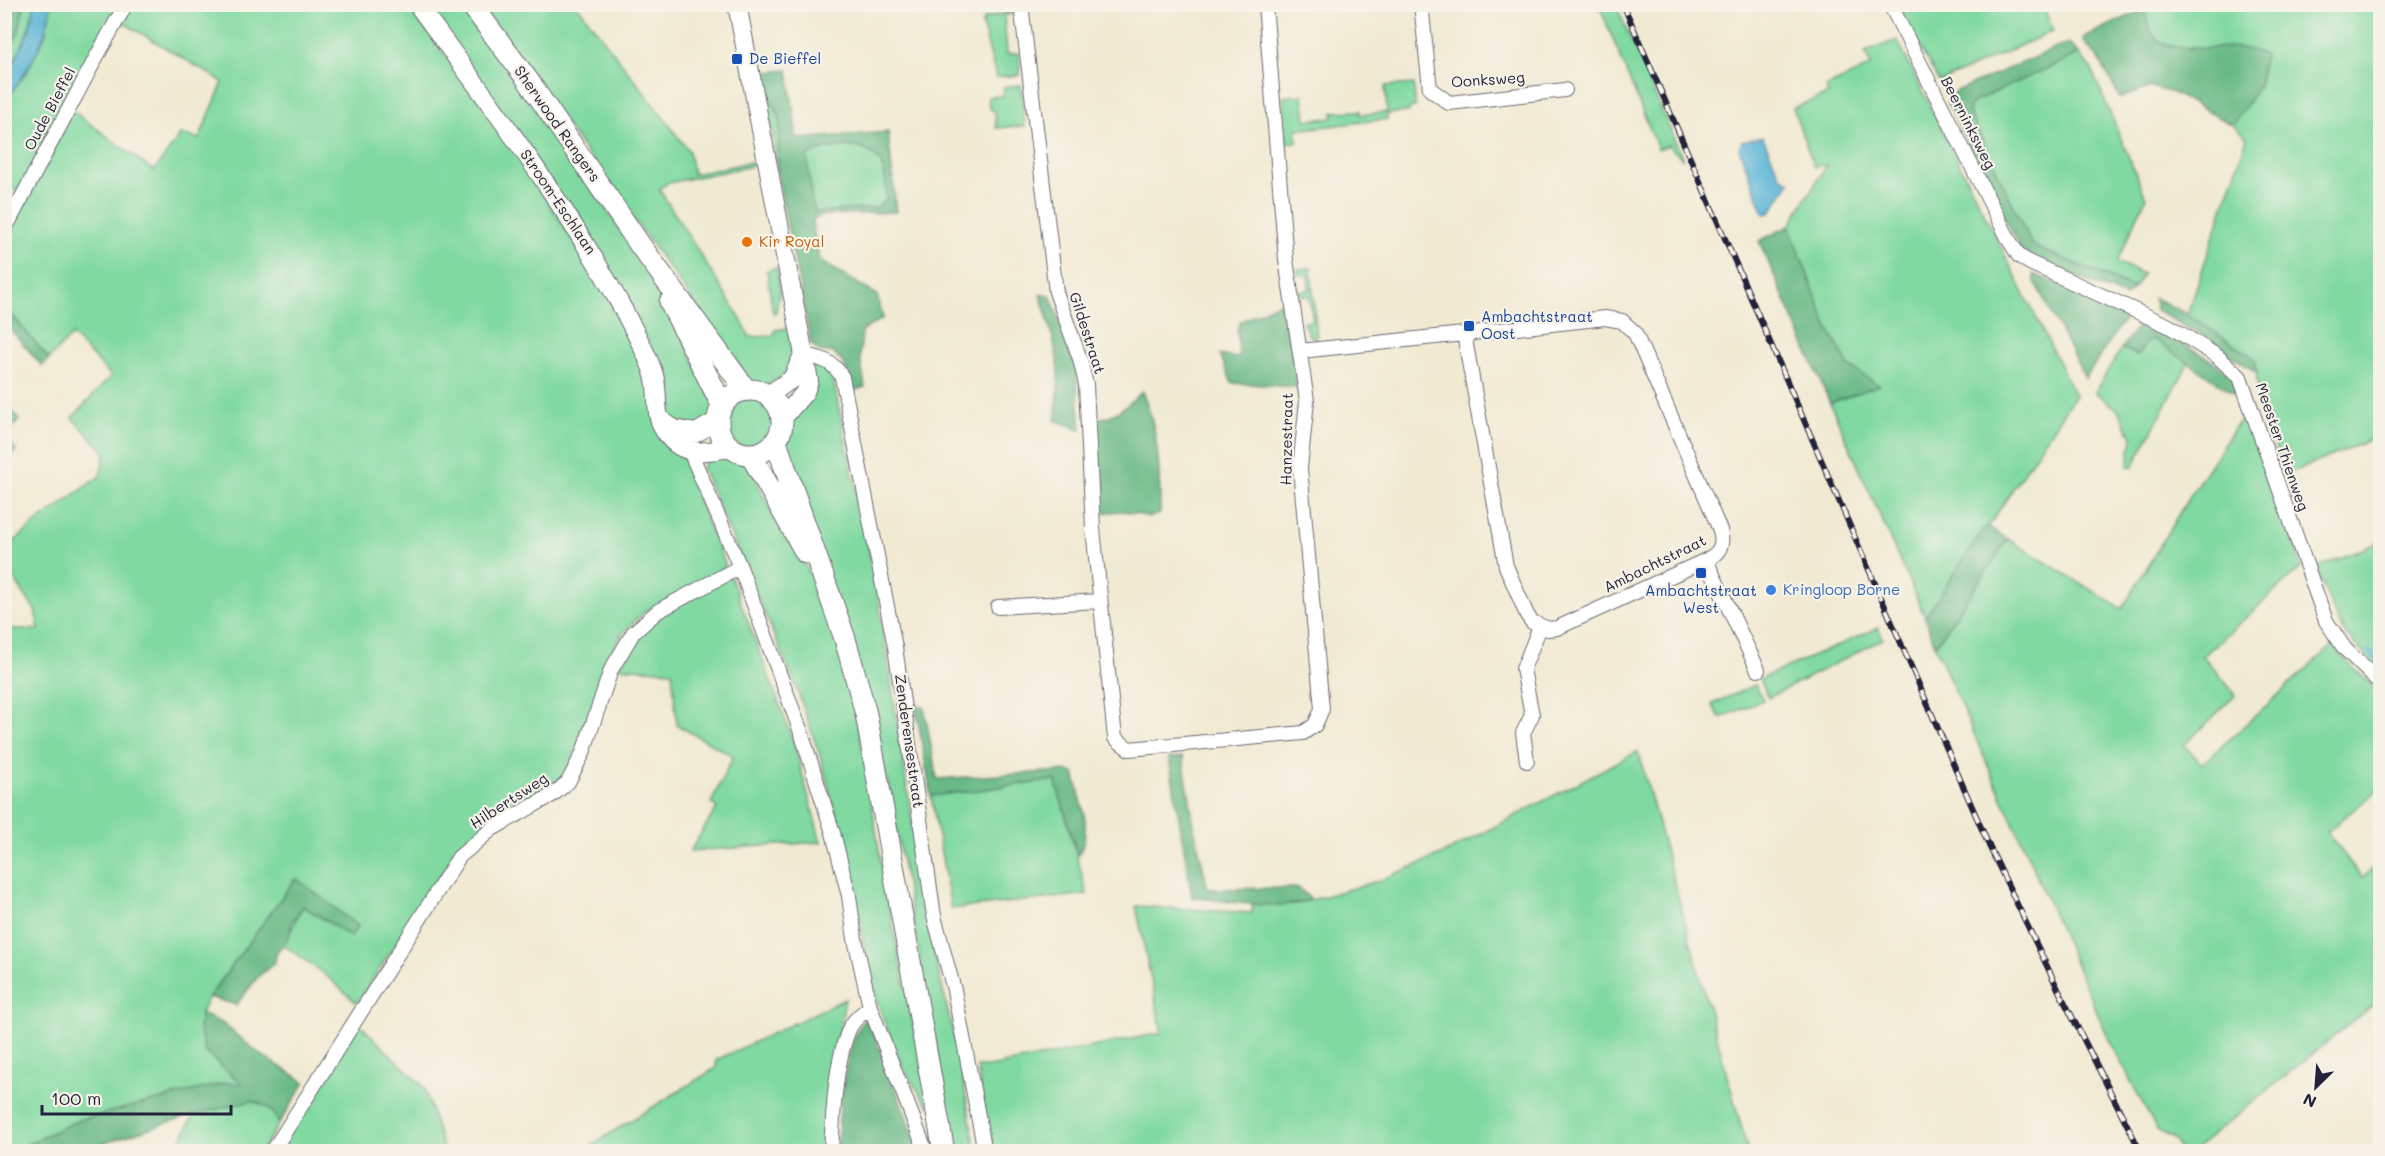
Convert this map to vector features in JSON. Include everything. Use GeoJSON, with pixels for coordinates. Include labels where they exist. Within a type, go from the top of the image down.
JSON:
{"type":"FeatureCollection","features":[{"type":"Feature","properties":{"kind":"main road","name":"Sherwood Rangers"},"geometry":{"type":"LineString","coordinates":[[471,4],[527,79],[640,245],[746,390]]}},
{"type":"Feature","properties":{"kind":"main road","name":"Sherwood Rangers"},"geometry":{"type":"LineString","coordinates":[[640,245],[720,413]]}},
{"type":"Feature","properties":{"kind":"main road"},"geometry":{"type":"LineString","coordinates":[[741,451],[760,453],[776,442],[780,435],[782,419],[775,401],[768,395],[754,390],[737,393],[720,413],[722,439],[741,451],[779,508],[824,583]]}},
{"type":"Feature","properties":{"kind":"main road"},"geometry":{"type":"LineString","coordinates":[[776,442],[845,639],[866,714],[944,1152]]}},
{"type":"Feature","properties":{"kind":"street","name":"Oude Bieffel"},"geometry":{"type":"LineString","coordinates":[[4,231],[126,4]]}},
{"type":"Feature","properties":{"kind":"street","name":"Stroom-Eschlaan"},"geometry":{"type":"LineString","coordinates":[[417,4],[544,178],[592,253],[647,357],[655,378],[656,410],[667,435],[689,451]]}},
{"type":"Feature","properties":{"kind":"street"},"geometry":{"type":"LineString","coordinates":[[737,4],[808,381],[805,392],[782,419]]}},
{"type":"Feature","properties":{"kind":"street","name":"Gildestraat"},"geometry":{"type":"LineString","coordinates":[[1021,4],[1056,292],[1080,358],[1086,385],[1093,529],[1114,738],[1129,749],[1133,749]]}},
{"type":"Feature","properties":{"kind":"street","name":"Hanzestraat"},"geometry":{"type":"LineString","coordinates":[[1133,749],[1302,733],[1315,725],[1322,709],[1300,468],[1307,401],[1286,260],[1265,4]]}},
{"type":"Feature","properties":{"kind":"street","name":"Oonksweg"},"geometry":{"type":"LineString","coordinates":[[1421,4],[1430,89],[1449,103],[1565,90]]}},
{"type":"Feature","properties":{"kind":"street","name":"Beerninksweg"},"geometry":{"type":"LineString","coordinates":[[1890,4],[2008,240],[2019,256]]}},
{"type":"Feature","properties":{"kind":"street","name":"Meester Thienweg"},"geometry":{"type":"LineString","coordinates":[[2019,256],[2030,264],[2169,326],[2217,356],[2240,377],[2326,621],[2345,649],[2380,683]]}},
{"type":"Feature","properties":{"kind":"street","name":"Ambachtstraat"},"geometry":{"type":"LineString","coordinates":[[1300,351],[1605,318],[1622,321],[1635,333],[1720,530],[1721,549],[1716,555],[1706,560],[1557,628],[1540,627]]}},
{"type":"Feature","properties":{"kind":"street"},"geometry":{"type":"LineString","coordinates":[[1464,334],[1506,566],[1527,615],[1540,627],[1523,669],[1532,715],[1522,733],[1527,761]]}},
{"type":"Feature","properties":{"kind":"street"},"geometry":{"type":"LineString","coordinates":[[768,395],[792,379],[803,355]]}},
{"type":"Feature","properties":{"kind":"street","name":"Zenderensestraat"},"geometry":{"type":"LineString","coordinates":[[803,355],[820,357],[836,366],[842,377],[895,647],[934,916],[954,990],[985,1152]]}},
{"type":"Feature","properties":{"kind":"street"},"geometry":{"type":"LineString","coordinates":[[660,419],[682,433],[696,434],[720,413]]}},
{"type":"Feature","properties":{"kind":"street"},"geometry":{"type":"LineString","coordinates":[[682,433],[740,567],[802,735],[833,833],[849,896],[855,939],[870,1007],[927,1152]]}},
{"type":"Feature","properties":{"kind":"street"},"geometry":{"type":"LineString","coordinates":[[689,451],[707,453],[741,451]]}},
{"type":"Feature","properties":{"kind":"street"},"geometry":{"type":"LineString","coordinates":[[1706,560],[1758,670]]}},
{"type":"Feature","properties":{"kind":"street","name":"Hilbertsweg"},"geometry":{"type":"LineString","coordinates":[[272,1152],[459,857],[492,829],[554,794],[567,782],[590,735],[611,670],[633,633],[658,611],[740,567]]}},
{"type":"Feature","properties":{"kind":"street"},"geometry":{"type":"LineString","coordinates":[[998,607],[1099,601]]}},
{"type":"Feature","properties":{"kind":"street"},"geometry":{"type":"LineString","coordinates":[[831,1152],[832,1124],[841,1061],[851,1026],[870,1007]]}},
{"type":"Feature","properties":{"kind":"green space"},"geometry":{"type":"Polygon","coordinates":[[[5,4],[24,5],[19,30],[5,60],[5,4]]]}},
{"type":"Feature","properties":{"kind":"green space"},"geometry":{"type":"Polygon","coordinates":[[[407,4],[536,176],[609,293],[703,498],[698,501],[726,566],[645,611],[623,633],[609,654],[570,768],[560,784],[496,822],[463,845],[357,1003],[323,973],[282,944],[303,906],[351,936],[296,878],[209,997],[201,1013],[199,1028],[243,1084],[224,1083],[79,1120],[13,1151],[5,1152],[5,628],[39,630],[35,610],[5,566],[4,550],[38,521],[100,476],[105,452],[72,418],[111,376],[72,335],[49,359],[5,307],[5,239],[73,111],[154,171],[181,134],[199,139],[223,82],[122,22],[132,5],[407,4]]]}},
{"type":"Feature","properties":{"kind":"green space"},"geometry":{"type":"Polygon","coordinates":[[[2154,4],[2380,5],[2380,436],[2285,475],[2259,399],[2255,359],[2187,315],[2247,138],[2233,125],[2258,87],[2194,47],[2167,46],[2157,39],[2148,28],[2144,9],[2154,4]]]}},
{"type":"Feature","properties":{"kind":"green space"},"geometry":{"type":"Polygon","coordinates":[[[24,5],[35,5],[24,42],[5,75],[5,60],[19,30],[24,5]]]}},
{"type":"Feature","properties":{"kind":"green space"},"geometry":{"type":"Polygon","coordinates":[[[51,5],[120,5],[18,192],[5,184],[4,102],[27,72],[45,36],[51,5]]]}},
{"type":"Feature","properties":{"kind":"green space"},"geometry":{"type":"Polygon","coordinates":[[[423,5],[461,5],[540,111],[643,264],[674,319],[716,409],[700,428],[667,419],[661,380],[423,5]]]}},
{"type":"Feature","properties":{"kind":"green space"},"geometry":{"type":"Polygon","coordinates":[[[480,5],[577,5],[689,151],[693,174],[752,162],[753,166],[668,183],[659,189],[750,337],[773,336],[775,330],[789,328],[794,357],[792,369],[765,387],[753,385],[480,5]]]}},
{"type":"Feature","properties":{"kind":"green space"},"geometry":{"type":"Polygon","coordinates":[[[1599,5],[1616,5],[1683,159],[1668,145],[1658,149],[1599,5]]]}},
{"type":"Feature","properties":{"kind":"green space"},"geometry":{"type":"Polygon","coordinates":[[[1897,5],[2043,5],[2053,31],[1942,81],[1938,80],[1897,5]]]}},
{"type":"Feature","properties":{"kind":"green space"},"geometry":{"type":"Polygon","coordinates":[[[2144,9],[2151,32],[2156,38],[2174,47],[2233,47],[2265,55],[2258,87],[2233,125],[2173,93],[2151,87],[2120,98],[2098,57],[2083,41],[2084,37],[2144,9]]]}},
{"type":"Feature","properties":{"kind":"green space"},"geometry":{"type":"Polygon","coordinates":[[[1015,11],[1015,14],[1004,15],[1007,54],[1019,53],[1020,75],[996,77],[982,23],[985,18],[1015,11]]]}},
{"type":"Feature","properties":{"kind":"green space"},"geometry":{"type":"Polygon","coordinates":[[[1897,40],[2075,395],[1988,527],[1983,531],[1925,617],[1830,403],[1878,385],[1849,366],[1827,326],[1789,226],[1827,165],[1814,167],[1793,108],[1828,94],[1826,87],[1871,66],[1865,52],[1897,40]]]}},
{"type":"Feature","properties":{"kind":"green space"},"geometry":{"type":"Polygon","coordinates":[[[2065,44],[2070,44],[2079,54],[1971,103],[1969,112],[2031,243],[2040,249],[2134,288],[2125,297],[2021,251],[1947,102],[1950,96],[1957,91],[2065,44]]]}},
{"type":"Feature","properties":{"kind":"green space"},"geometry":{"type":"Polygon","coordinates":[[[2079,54],[2091,68],[2146,198],[2117,262],[2143,274],[2134,288],[2040,249],[2031,243],[1969,112],[1971,103],[2079,54]]]}},
{"type":"Feature","properties":{"kind":"green space"},"geometry":{"type":"Polygon","coordinates":[[[788,70],[797,139],[888,132],[896,212],[824,215],[814,218],[812,223],[820,261],[877,295],[883,318],[862,331],[860,356],[865,387],[850,392],[844,364],[832,352],[820,351],[811,343],[778,179],[780,117],[763,87],[760,73],[788,70]],[[857,147],[824,149],[807,156],[815,212],[876,208],[886,200],[885,178],[880,161],[867,150],[857,147]]]}},
{"type":"Feature","properties":{"kind":"green space"},"geometry":{"type":"Polygon","coordinates":[[[760,73],[763,87],[780,117],[778,179],[770,121],[758,88],[760,73]]]}},
{"type":"Feature","properties":{"kind":"green space"},"geometry":{"type":"Polygon","coordinates":[[[1414,84],[1415,107],[1411,107],[1408,112],[1387,114],[1387,119],[1296,130],[1297,142],[1287,143],[1283,97],[1303,95],[1306,120],[1333,118],[1333,112],[1360,111],[1360,115],[1387,112],[1385,86],[1414,84]]]}},
{"type":"Feature","properties":{"kind":"green space"},"geometry":{"type":"Polygon","coordinates":[[[1021,85],[1025,126],[996,128],[995,113],[989,107],[988,97],[1003,96],[1004,87],[1021,85]]]}},
{"type":"Feature","properties":{"kind":"green space"},"geometry":{"type":"Polygon","coordinates":[[[845,146],[867,150],[880,161],[885,178],[886,200],[876,208],[815,212],[806,155],[845,146]]]}},
{"type":"Feature","properties":{"kind":"green space"},"geometry":{"type":"Polygon","coordinates":[[[1789,226],[1827,326],[1849,366],[1879,385],[1830,403],[1759,241],[1789,226]]]}},
{"type":"Feature","properties":{"kind":"green space"},"geometry":{"type":"Polygon","coordinates":[[[777,268],[780,291],[776,312],[773,313],[767,270],[777,268]]]}},
{"type":"Feature","properties":{"kind":"green space"},"geometry":{"type":"Polygon","coordinates":[[[1311,268],[1317,339],[1309,335],[1303,322],[1313,321],[1309,296],[1300,296],[1300,291],[1309,290],[1308,274],[1298,275],[1298,269],[1311,268]]]}},
{"type":"Feature","properties":{"kind":"green space"},"geometry":{"type":"Polygon","coordinates":[[[2033,274],[2130,311],[2085,378],[2034,280],[2033,274]]]}},
{"type":"Feature","properties":{"kind":"green space"},"geometry":{"type":"Polygon","coordinates":[[[1040,294],[1050,295],[1075,360],[1081,430],[1055,420],[1058,370],[1054,342],[1040,294]]]}},
{"type":"Feature","properties":{"kind":"green space"},"geometry":{"type":"Polygon","coordinates":[[[2154,298],[2185,313],[2249,354],[2255,359],[2257,373],[2194,331],[2155,310],[2154,298]]]}},
{"type":"Feature","properties":{"kind":"green space"},"geometry":{"type":"Polygon","coordinates":[[[1281,302],[1283,320],[1293,348],[1297,387],[1232,383],[1220,355],[1236,358],[1239,356],[1237,330],[1240,322],[1281,302]]]}},
{"type":"Feature","properties":{"kind":"green space"},"geometry":{"type":"Polygon","coordinates":[[[5,307],[49,359],[42,366],[5,323],[5,307]]]}},
{"type":"Feature","properties":{"kind":"green space"},"geometry":{"type":"Polygon","coordinates":[[[2142,319],[2211,360],[2237,379],[2244,400],[2153,339],[2148,341],[2137,355],[2122,348],[2142,319]]]}},
{"type":"Feature","properties":{"kind":"green space"},"geometry":{"type":"Polygon","coordinates":[[[2153,339],[2189,362],[2132,468],[2128,466],[2132,437],[2118,410],[2095,392],[2122,348],[2137,355],[2148,341],[2153,339]]]}},
{"type":"Feature","properties":{"kind":"green space"},"geometry":{"type":"Polygon","coordinates":[[[819,365],[831,371],[875,578],[929,931],[959,1059],[976,1151],[955,1151],[888,784],[783,444],[789,423],[813,367],[819,365]]]}},
{"type":"Feature","properties":{"kind":"green space"},"geometry":{"type":"Polygon","coordinates":[[[1142,391],[1148,405],[1155,436],[1159,467],[1160,514],[1150,517],[1123,511],[1101,513],[1097,418],[1116,413],[1142,391]]]}},
{"type":"Feature","properties":{"kind":"green space"},"geometry":{"type":"Polygon","coordinates":[[[746,398],[756,398],[769,405],[776,418],[776,428],[769,441],[756,448],[746,448],[737,444],[730,437],[726,428],[726,418],[730,409],[737,402],[746,398]]]}},
{"type":"Feature","properties":{"kind":"green space"},"geometry":{"type":"Polygon","coordinates":[[[4,399],[19,420],[6,435],[16,451],[5,461],[4,399]]]}},
{"type":"Feature","properties":{"kind":"green space"},"geometry":{"type":"Polygon","coordinates":[[[2247,409],[2302,567],[2203,656],[2236,695],[2184,745],[2202,764],[2333,645],[2348,663],[2380,692],[2380,788],[2327,832],[2362,878],[2380,863],[2380,999],[2193,1151],[2180,1151],[2174,1140],[2157,1130],[2110,1042],[1935,646],[2008,539],[2122,609],[2189,497],[2247,409]]]}},
{"type":"Feature","properties":{"kind":"green space"},"geometry":{"type":"Polygon","coordinates":[[[720,454],[747,463],[776,519],[811,575],[844,660],[864,756],[884,881],[930,1108],[905,1072],[869,976],[853,882],[839,825],[820,756],[796,686],[702,468],[706,459],[720,454]]]}},
{"type":"Feature","properties":{"kind":"green space"},"geometry":{"type":"Polygon","coordinates":[[[1988,527],[2008,539],[1935,646],[1925,617],[1983,530],[1988,527]]]}},
{"type":"Feature","properties":{"kind":"green space"},"geometry":{"type":"Polygon","coordinates":[[[2380,542],[2380,671],[2347,636],[2337,619],[2316,568],[2380,542]]]}},
{"type":"Feature","properties":{"kind":"green space"},"geometry":{"type":"Polygon","coordinates":[[[730,575],[793,740],[821,842],[690,851],[717,808],[711,803],[733,756],[677,725],[672,671],[618,667],[641,628],[730,575]]]}},
{"type":"Feature","properties":{"kind":"green space"},"geometry":{"type":"Polygon","coordinates":[[[1878,628],[1883,639],[1768,698],[1760,679],[1878,628]]]}},
{"type":"Feature","properties":{"kind":"green space"},"geometry":{"type":"Polygon","coordinates":[[[1755,685],[1763,700],[1720,718],[1712,704],[1755,685]]]}},
{"type":"Feature","properties":{"kind":"green space"},"geometry":{"type":"Polygon","coordinates":[[[915,703],[924,707],[937,779],[1063,771],[1074,773],[1085,826],[1085,836],[1078,856],[1055,780],[931,796],[915,703]]]}},
{"type":"Feature","properties":{"kind":"green space"},"geometry":{"type":"Polygon","coordinates":[[[1638,751],[1748,1151],[991,1151],[977,1067],[989,1067],[1162,1033],[1136,906],[1252,913],[1253,903],[1297,904],[1378,881],[1441,855],[1638,751]]]}},
{"type":"Feature","properties":{"kind":"green space"},"geometry":{"type":"Polygon","coordinates":[[[1183,757],[1195,832],[1208,889],[1299,888],[1311,900],[1267,905],[1192,897],[1169,758],[1183,757]]]}},
{"type":"Feature","properties":{"kind":"green space"},"geometry":{"type":"Polygon","coordinates":[[[1056,780],[1087,894],[951,909],[931,796],[1056,780]]]}},
{"type":"Feature","properties":{"kind":"green space"},"geometry":{"type":"Polygon","coordinates":[[[296,878],[358,926],[351,937],[303,906],[292,923],[289,937],[277,952],[275,962],[258,977],[236,1005],[209,997],[296,878]]]}},
{"type":"Feature","properties":{"kind":"green space"},"geometry":{"type":"Polygon","coordinates":[[[845,999],[832,1079],[825,1151],[580,1152],[716,1068],[716,1060],[845,999]]]}},
{"type":"Feature","properties":{"kind":"green space"},"geometry":{"type":"Polygon","coordinates":[[[201,1013],[223,1024],[260,1054],[305,1082],[279,1124],[274,1113],[264,1105],[251,1101],[188,1116],[79,1151],[13,1151],[79,1120],[224,1083],[242,1084],[205,1052],[199,1028],[201,1013]]]}},
{"type":"Feature","properties":{"kind":"green space"},"geometry":{"type":"Polygon","coordinates":[[[868,1019],[920,1151],[837,1152],[841,1101],[847,1066],[856,1034],[863,1020],[868,1019]]]}},
{"type":"Feature","properties":{"kind":"green space"},"geometry":{"type":"Polygon","coordinates":[[[357,1022],[424,1087],[444,1151],[275,1152],[357,1022]]]}},
{"type":"Feature","properties":{"kind":"green space"},"geometry":{"type":"Polygon","coordinates":[[[251,1101],[268,1108],[279,1124],[261,1151],[174,1152],[194,1115],[251,1101]]]}},
{"type":"Feature","properties":{"kind":"water"},"geometry":{"type":"Polygon","coordinates":[[[35,4],[51,5],[49,19],[35,56],[5,102],[5,75],[14,63],[29,30],[35,4]]]}},
{"type":"Feature","properties":{"kind":"water"},"geometry":{"type":"Polygon","coordinates":[[[1763,137],[1780,176],[1790,182],[1770,213],[1764,214],[1739,148],[1742,141],[1763,137]]]}},
{"type":"Feature","properties":{"kind":"waterway"},"geometry":{"type":"LineString","coordinates":[[2369,651],[2380,663]]}},
{"type":"Feature","properties":{"kind":"railway"},"geometry":{"type":"LineString","coordinates":[[1623,4],[1990,848],[2059,991],[2141,1152]]}},
{"type":"Feature","properties":{"kind":"place","name":"De Bieffel"},"geometry":{"type":"Point","coordinates":[737,59]}},
{"type":"Feature","properties":{"kind":"place","name":"Kir Royal"},"geometry":{"type":"Point","coordinates":[747,242]}},
{"type":"Feature","properties":{"kind":"place","name":"Ambachtstraat Oost"},"geometry":{"type":"Point","coordinates":[1469,326]}},
{"type":"Feature","properties":{"kind":"place","name":"Ambachtstraat West"},"geometry":{"type":"Point","coordinates":[1701,573]}},
{"type":"Feature","properties":{"kind":"place","name":"Kringloop Borne"},"geometry":{"type":"Point","coordinates":[1771,590]}}]}
